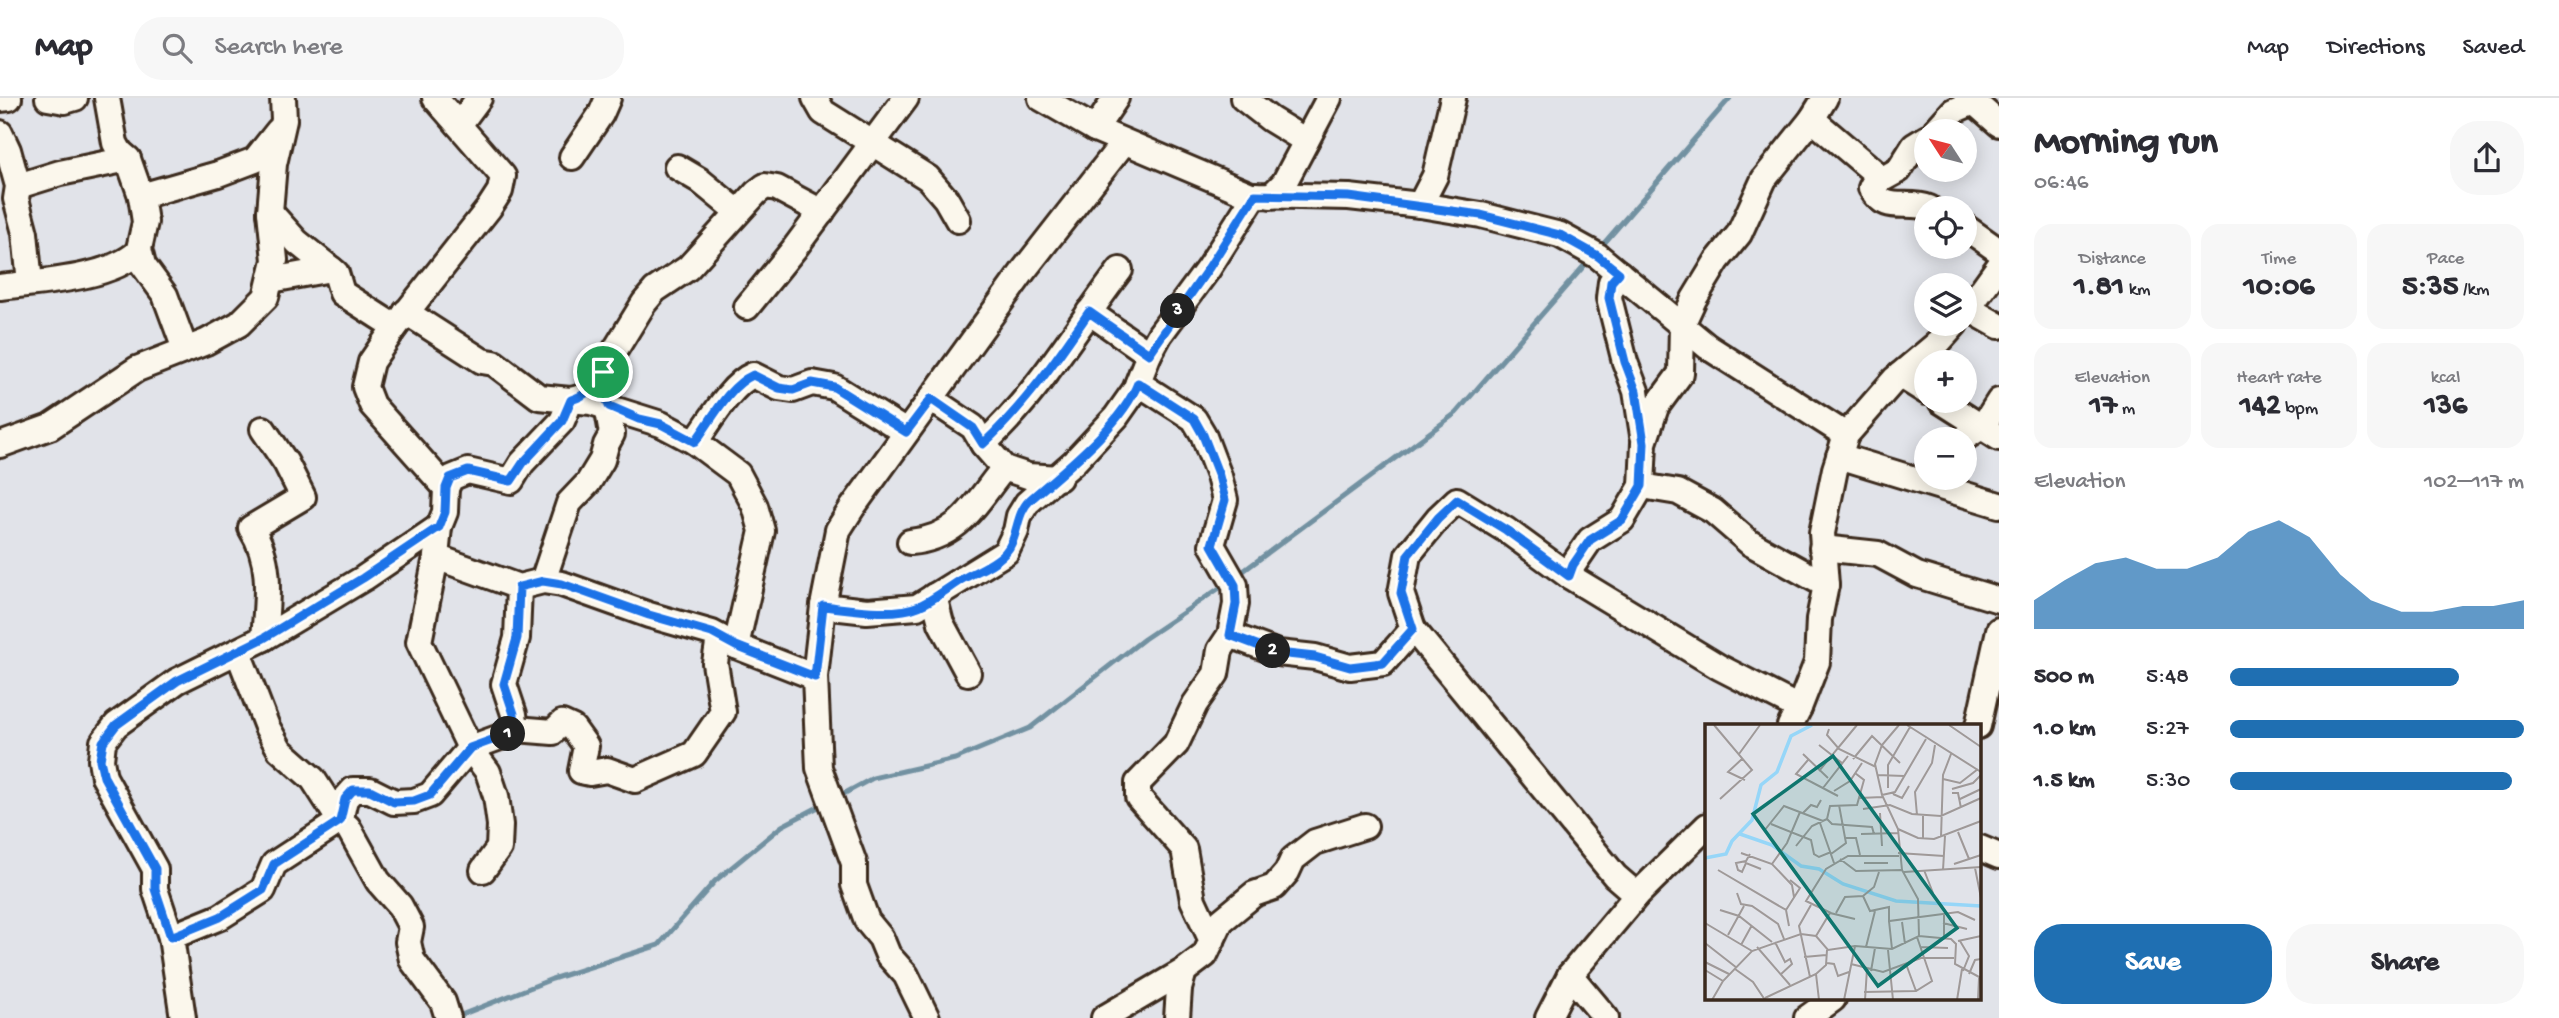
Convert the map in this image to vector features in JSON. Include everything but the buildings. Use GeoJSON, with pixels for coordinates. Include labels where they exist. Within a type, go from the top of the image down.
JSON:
{"type":"FeatureCollection","features":[{"type":"Feature","properties":{"kind":"street"},"geometry":{"type":"LineString","coordinates":[[0,99],[9,98]]}},
{"type":"Feature","properties":{"kind":"street"},"geometry":{"type":"LineString","coordinates":[[48,98],[65,101],[75,98]]}},
{"type":"Feature","properties":{"kind":"street"},"geometry":{"type":"LineString","coordinates":[[107,98],[115,143],[128,159],[141,196],[145,222],[139,251],[143,265],[165,295],[185,349]]}},
{"type":"Feature","properties":{"kind":"street"},"geometry":{"type":"LineString","coordinates":[[435,98],[503,176],[500,191],[400,320],[371,362],[365,387],[372,405],[446,488]]}},
{"type":"Feature","properties":{"kind":"street"},"geometry":{"type":"LineString","coordinates":[[459,125],[479,98]]}},
{"type":"Feature","properties":{"kind":"street"},"geometry":{"type":"LineString","coordinates":[[572,156],[601,114],[608,98]]}},
{"type":"Feature","properties":{"kind":"street"},"geometry":{"type":"LineString","coordinates":[[816,98],[823,112],[928,178],[946,199],[958,220]]}},
{"type":"Feature","properties":{"kind":"street"},"geometry":{"type":"LineString","coordinates":[[747,307],[874,144],[906,98]]}},
{"type":"Feature","properties":{"kind":"street"},"geometry":{"type":"LineString","coordinates":[[1041,98],[1124,142],[1263,195],[1349,197],[1420,205],[1481,215],[1560,235],[1598,256],[1708,347],[1843,445],[1914,473]]}},
{"type":"Feature","properties":{"kind":"street"},"geometry":{"type":"LineString","coordinates":[[1095,129],[1116,98]]}},
{"type":"Feature","properties":{"kind":"street"},"geometry":{"type":"LineString","coordinates":[[1242,98],[1306,141]]}},
{"type":"Feature","properties":{"kind":"street"},"geometry":{"type":"LineString","coordinates":[[823,606],[867,611],[917,607],[1006,552],[1016,531],[1019,516],[1027,503],[1059,478],[1116,416],[1138,383],[1149,354],[1208,269],[1263,195],[1284,183],[1329,98]]}},
{"type":"Feature","properties":{"kind":"street"},"geometry":{"type":"LineString","coordinates":[[1420,205],[1435,176],[1453,98]]}},
{"type":"Feature","properties":{"kind":"street"},"geometry":{"type":"LineString","coordinates":[[1946,119],[1953,111],[1975,100],[1999,124]]}},
{"type":"Feature","properties":{"kind":"street"},"geometry":{"type":"LineString","coordinates":[[1644,443],[1656,407],[1681,373],[1682,325],[1694,299],[1717,261],[1739,234],[1764,179],[1819,108],[1879,181]]}},
{"type":"Feature","properties":{"kind":"street"},"geometry":{"type":"LineString","coordinates":[[141,196],[218,174],[255,160],[272,141],[284,109]]}},
{"type":"Feature","properties":{"kind":"street"},"geometry":{"type":"LineString","coordinates":[[0,445],[50,426],[137,369],[206,342],[239,324],[266,298],[275,260],[270,212],[274,164],[284,109]]}},
{"type":"Feature","properties":{"kind":"street"},"geometry":{"type":"LineString","coordinates":[[0,133],[8,150],[18,186],[16,199],[25,233],[30,283]]}},
{"type":"Feature","properties":{"kind":"street"},"geometry":{"type":"LineString","coordinates":[[927,1018],[906,975],[888,955],[881,938],[867,921],[854,885],[854,863],[819,768],[815,677],[823,606],[838,530],[1024,270],[1124,142]]}},
{"type":"Feature","properties":{"kind":"street"},"geometry":{"type":"LineString","coordinates":[[1914,146],[1899,170],[1873,184],[1871,188],[1877,199],[1893,205],[1914,205]]}},
{"type":"Feature","properties":{"kind":"street"},"geometry":{"type":"LineString","coordinates":[[18,186],[60,173],[128,159]]}},
{"type":"Feature","properties":{"kind":"street"},"geometry":{"type":"LineString","coordinates":[[677,167],[699,180],[738,212]]}},
{"type":"Feature","properties":{"kind":"street"},"geometry":{"type":"LineString","coordinates":[[571,400],[583,397],[590,391],[644,303],[655,290],[688,268],[765,186],[777,188],[822,212]]}},
{"type":"Feature","properties":{"kind":"street"},"geometry":{"type":"LineString","coordinates":[[171,937],[220,917],[263,890],[274,864],[340,821],[345,799],[353,790],[370,790],[394,802],[414,801],[430,795],[470,748],[516,729],[553,732],[562,723],[573,728],[586,746],[581,771],[590,773],[607,770],[635,780],[694,754],[723,712],[715,663],[728,642],[762,531],[755,506],[738,474],[695,442],[661,424],[639,419],[608,406],[539,397],[494,363],[482,360],[342,293],[335,273],[297,242],[270,212]]}},
{"type":"Feature","properties":{"kind":"street"},"geometry":{"type":"LineString","coordinates":[[1977,236],[1999,251]]}},
{"type":"Feature","properties":{"kind":"street"},"geometry":{"type":"LineString","coordinates":[[0,287],[80,276],[128,261],[139,251]]}},
{"type":"Feature","properties":{"kind":"street"},"geometry":{"type":"LineString","coordinates":[[1977,296],[1999,266]]}},
{"type":"Feature","properties":{"kind":"street"},"geometry":{"type":"LineString","coordinates":[[271,280],[331,269]]}},
{"type":"Feature","properties":{"kind":"street"},"geometry":{"type":"LineString","coordinates":[[983,444],[1006,423],[1040,383],[1120,270]]}},
{"type":"Feature","properties":{"kind":"street"},"geometry":{"type":"LineString","coordinates":[[1569,576],[1590,540],[1622,520],[1642,486],[1644,443],[1636,391],[1625,362],[1609,298],[1611,282],[1619,273]]}},
{"type":"Feature","properties":{"kind":"street"},"geometry":{"type":"LineString","coordinates":[[1089,312],[1149,354]]}},
{"type":"Feature","properties":{"kind":"street"},"geometry":{"type":"LineString","coordinates":[[1977,319],[1999,326]]}},
{"type":"Feature","properties":{"kind":"street"},"geometry":{"type":"LineString","coordinates":[[1637,895],[1615,876],[1413,629],[1401,593],[1408,555],[1438,518],[1457,500],[1506,530],[1569,576],[1719,667],[1758,685],[1795,717],[1817,662],[1819,619],[1826,585],[1822,533],[1843,445],[1900,375],[1944,336]]}},
{"type":"Feature","properties":{"kind":"street"},"geometry":{"type":"LineString","coordinates":[[543,581],[569,503],[588,483],[602,460],[612,434],[603,389],[603,372]]}},
{"type":"Feature","properties":{"kind":"street"},"geometry":{"type":"LineString","coordinates":[[695,442],[729,395],[747,377],[753,375],[779,388],[793,390],[812,383],[834,387],[906,432]]}},
{"type":"Feature","properties":{"kind":"street"},"geometry":{"type":"LineString","coordinates":[[1900,375],[1914,384]]}},
{"type":"Feature","properties":{"kind":"street"},"geometry":{"type":"LineString","coordinates":[[1138,383],[1194,419],[1219,476],[1225,500],[1212,545],[1235,585],[1236,604],[1230,635],[1220,650],[1216,674],[1195,704],[1176,744],[1138,783],[1138,797],[1184,849],[1193,900],[1212,941]]}},
{"type":"Feature","properties":{"kind":"street"},"geometry":{"type":"LineString","coordinates":[[931,399],[973,428],[1004,468],[1028,476],[1059,478]]}},
{"type":"Feature","properties":{"kind":"street"},"geometry":{"type":"LineString","coordinates":[[483,870],[499,848],[500,825],[496,796],[488,772],[470,748],[419,642],[436,557],[439,527],[445,512],[446,488],[450,478],[468,471],[511,481],[523,463],[562,421],[571,400]]}},
{"type":"Feature","properties":{"kind":"street"},"geometry":{"type":"LineString","coordinates":[[1956,413],[1981,434],[1999,401]]}},
{"type":"Feature","properties":{"kind":"street"},"geometry":{"type":"LineString","coordinates":[[262,429],[286,463],[303,497],[251,528],[264,555],[268,577],[264,638]]}},
{"type":"Feature","properties":{"kind":"street"},"geometry":{"type":"LineString","coordinates":[[910,542],[926,541],[947,533],[972,511],[1004,468]]}},
{"type":"Feature","properties":{"kind":"street"},"geometry":{"type":"LineString","coordinates":[[1642,486],[1678,492],[1713,511],[1749,543],[1826,585]]}},
{"type":"Feature","properties":{"kind":"street"},"geometry":{"type":"LineString","coordinates":[[1959,490],[1999,505]]}},
{"type":"Feature","properties":{"kind":"street"},"geometry":{"type":"LineString","coordinates":[[183,1018],[171,937],[155,889],[155,869],[104,777],[100,760],[103,742],[116,725],[177,681],[264,638],[363,578],[439,527]]}},
{"type":"Feature","properties":{"kind":"street"},"geometry":{"type":"LineString","coordinates":[[1822,548],[1878,554],[1917,575],[1999,600]]}},
{"type":"Feature","properties":{"kind":"street"},"geometry":{"type":"LineString","coordinates":[[436,557],[519,587],[543,581],[562,584],[649,615],[712,633],[815,677]]}},
{"type":"Feature","properties":{"kind":"street"},"geometry":{"type":"LineString","coordinates":[[941,623],[959,599],[973,573]]}},
{"type":"Feature","properties":{"kind":"street"},"geometry":{"type":"LineString","coordinates":[[516,729],[504,684],[517,638],[519,587]]}},
{"type":"Feature","properties":{"kind":"street"},"geometry":{"type":"LineString","coordinates":[[934,596],[941,623],[968,673]]}},
{"type":"Feature","properties":{"kind":"street"},"geometry":{"type":"LineString","coordinates":[[1230,635],[1278,653],[1315,657],[1350,667],[1383,663],[1413,629]]}},
{"type":"Feature","properties":{"kind":"street"},"geometry":{"type":"LineString","coordinates":[[1979,724],[1993,687],[1999,630]]}},
{"type":"Feature","properties":{"kind":"street"},"geometry":{"type":"LineString","coordinates":[[238,652],[267,727],[280,750],[313,779],[340,821],[348,827],[378,881],[411,926],[408,942],[412,960],[443,1002],[448,1018]]}},
{"type":"Feature","properties":{"kind":"street"},"geometry":{"type":"LineString","coordinates":[[1104,1018],[1184,971],[1205,955],[1221,922],[1254,894],[1274,887],[1287,872],[1293,859],[1308,847],[1315,842],[1365,826]]}},
{"type":"Feature","properties":{"kind":"street"},"geometry":{"type":"LineString","coordinates":[[1548,1018],[1570,975],[1637,895],[1704,837]]}},
{"type":"Feature","properties":{"kind":"street"},"geometry":{"type":"LineString","coordinates":[[1982,849],[1999,856]]}},
{"type":"Feature","properties":{"kind":"street"},"geometry":{"type":"LineString","coordinates":[[1177,1018],[1178,989],[1184,971]]}},
{"type":"Feature","properties":{"kind":"street"},"geometry":{"type":"LineString","coordinates":[[1570,975],[1606,1018]]}},
{"type":"Feature","properties":{"kind":"waterway"},"geometry":{"type":"LineString","coordinates":[[1599,249],[1730,98]]}},
{"type":"Feature","properties":{"kind":"waterway"},"geometry":{"type":"LineString","coordinates":[[1238,575],[1456,413],[1590,259]]}},
{"type":"Feature","properties":{"kind":"waterway"},"geometry":{"type":"LineString","coordinates":[[836,798],[873,778],[955,759],[1030,728],[1144,639],[1227,583]]}},
{"type":"Feature","properties":{"kind":"waterway"},"geometry":{"type":"LineString","coordinates":[[456,1017],[552,979],[659,945],[715,881],[782,826],[824,804]]}},
{"type":"Feature","properties":{"kind":"route"},"geometry":{"type":"LineString","coordinates":[[1255,195],[1349,197],[1481,215],[1560,235],[1598,256],[1619,273],[1611,282],[1609,298],[1625,362],[1636,391],[1641,418],[1644,443],[1642,486],[1622,520],[1590,540],[1569,576],[1506,530],[1457,500],[1438,518],[1408,555],[1401,593],[1413,629],[1383,663],[1350,667],[1315,657],[1278,653],[1230,635],[1236,604],[1235,585],[1212,545],[1225,500],[1219,476],[1194,419],[1138,383],[1116,416],[1059,478],[1027,503],[1019,516],[1016,531],[1006,552],[990,564],[917,607],[867,611],[823,606],[815,677],[736,646],[712,633],[649,615],[562,584],[543,581],[519,587],[517,638],[504,684],[516,729],[470,748],[430,795],[414,801],[394,802],[370,790],[353,790],[345,799],[340,821],[274,864],[263,890],[220,917],[171,937],[155,889],[155,869],[104,777],[100,760],[103,742],[116,725],[177,681],[264,638],[363,578],[439,527],[445,512],[446,488],[450,478],[468,471],[511,481],[523,463],[562,421],[571,400],[583,397],[590,391],[603,372],[603,389],[609,406],[639,419],[661,424],[695,442],[729,395],[747,377],[753,375],[779,388],[793,390],[812,383],[834,387],[906,432],[931,399],[973,428],[983,444],[1006,423],[1040,383],[1089,312],[1149,354],[1255,195]]}}]}
